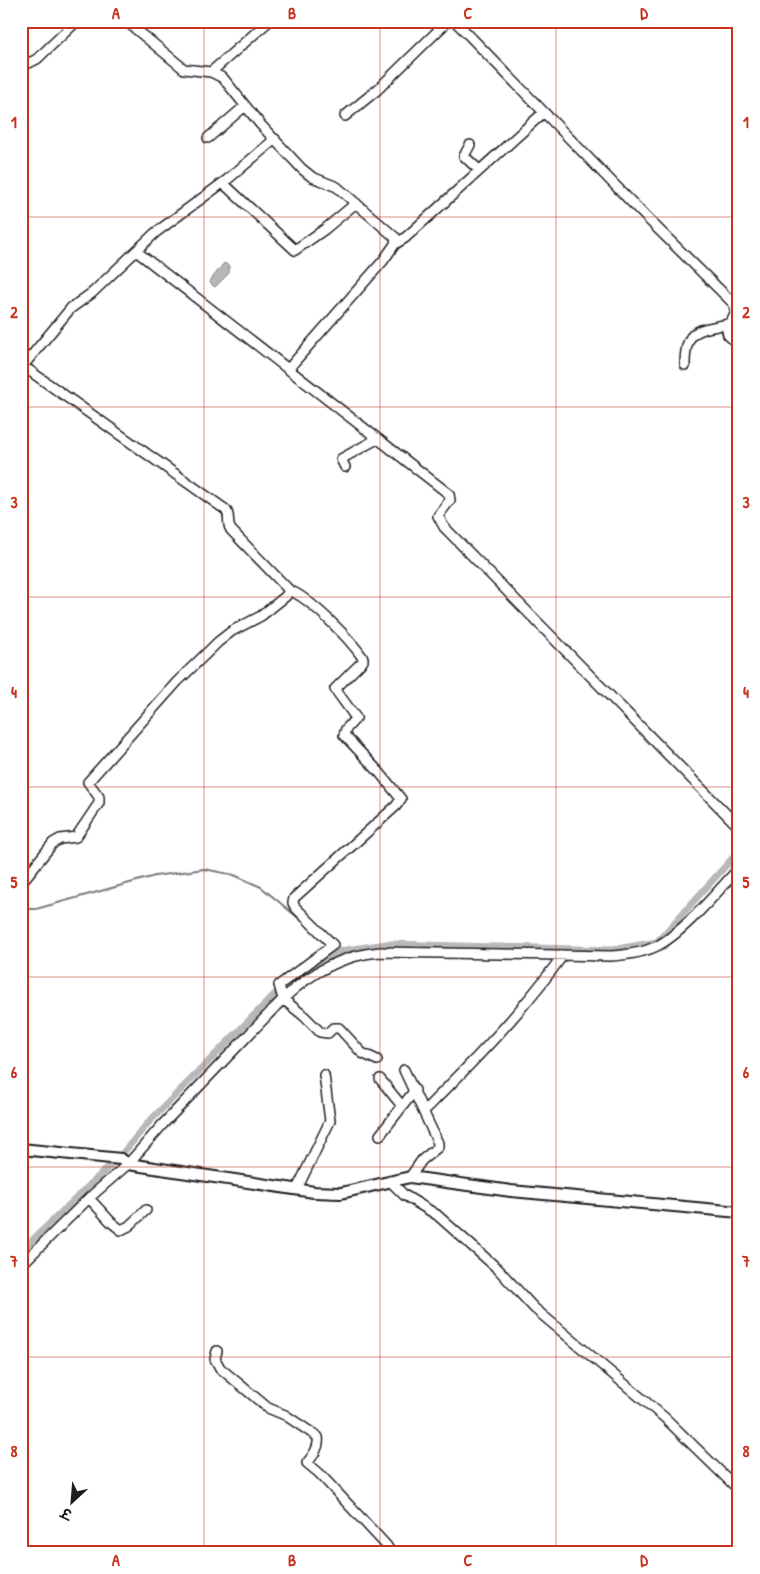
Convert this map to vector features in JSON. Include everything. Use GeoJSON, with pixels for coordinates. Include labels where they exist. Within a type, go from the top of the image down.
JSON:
{"type":"FeatureCollection","features":[{"type":"Feature","properties":{"kind":"main road"},"geometry":{"type":"LineString","coordinates":[[21,1148],[121,1160],[297,1189],[341,1193],[410,1177],[511,1191],[739,1212]]}},
{"type":"Feature","properties":{"kind":"street"},"geometry":{"type":"LineString","coordinates":[[21,60],[30,63],[37,59],[76,21]]}},
{"type":"Feature","properties":{"kind":"street"},"geometry":{"type":"LineString","coordinates":[[126,21],[184,69],[211,72],[223,78],[245,106],[311,177],[331,183],[392,233],[396,240],[395,244]]}},
{"type":"Feature","properties":{"kind":"street"},"geometry":{"type":"LineString","coordinates":[[211,72],[269,21]]}},
{"type":"Feature","properties":{"kind":"street"},"geometry":{"type":"LineString","coordinates":[[345,116],[377,90],[448,21]]}},
{"type":"Feature","properties":{"kind":"street"},"geometry":{"type":"LineString","coordinates":[[455,21],[734,304],[736,312],[729,324],[728,335],[739,345]]}},
{"type":"Feature","properties":{"kind":"street"},"geometry":{"type":"LineString","coordinates":[[208,138],[245,106]]}},
{"type":"Feature","properties":{"kind":"street"},"geometry":{"type":"LineString","coordinates":[[289,368],[395,244],[405,238],[544,113]]}},
{"type":"Feature","properties":{"kind":"street"},"geometry":{"type":"LineString","coordinates":[[21,1265],[89,1198],[121,1160],[162,1124],[281,992],[328,950],[333,942],[295,907],[293,901],[338,856],[396,806],[401,799],[380,773],[344,735],[346,728],[356,718],[335,689],[363,661],[363,658],[324,617],[297,594],[288,590],[231,530],[228,525],[229,516],[226,510],[22,367],[71,308],[96,289],[136,251],[184,211],[223,183],[275,139]]}},
{"type":"Feature","properties":{"kind":"street"},"geometry":{"type":"LineString","coordinates":[[470,145],[464,156],[479,170]]}},
{"type":"Feature","properties":{"kind":"street"},"geometry":{"type":"LineString","coordinates":[[223,183],[295,250],[325,230],[356,203]]}},
{"type":"Feature","properties":{"kind":"street"},"geometry":{"type":"LineString","coordinates":[[136,251],[449,494],[450,500],[438,516],[444,527],[739,827]]}},
{"type":"Feature","properties":{"kind":"street"},"geometry":{"type":"LineString","coordinates":[[684,365],[685,348],[690,336],[702,330],[729,324]]}},
{"type":"Feature","properties":{"kind":"street"},"geometry":{"type":"LineString","coordinates":[[345,467],[341,460],[377,439]]}},
{"type":"Feature","properties":{"kind":"street"},"geometry":{"type":"LineString","coordinates":[[21,883],[54,843],[60,839],[76,837],[99,803],[98,797],[88,782],[154,707],[218,642],[232,631],[261,616],[286,596],[288,590]]}},
{"type":"Feature","properties":{"kind":"street"},"geometry":{"type":"LineString","coordinates":[[281,992],[321,969],[365,954],[421,952],[612,956],[640,952],[656,947],[688,921],[739,868]]}},
{"type":"Feature","properties":{"kind":"street"},"geometry":{"type":"LineString","coordinates":[[424,1111],[508,1024],[548,978],[564,955]]}},
{"type":"Feature","properties":{"kind":"street"},"geometry":{"type":"LineString","coordinates":[[281,992],[320,1032],[328,1033],[332,1028],[339,1028],[362,1054],[377,1060]]}},
{"type":"Feature","properties":{"kind":"street"},"geometry":{"type":"LineString","coordinates":[[404,1070],[437,1137],[438,1147],[422,1160],[410,1177]]}},
{"type":"Feature","properties":{"kind":"street"},"geometry":{"type":"LineString","coordinates":[[297,1189],[330,1121],[324,1075]]}},
{"type":"Feature","properties":{"kind":"street"},"geometry":{"type":"LineString","coordinates":[[380,1079],[402,1106]]}},
{"type":"Feature","properties":{"kind":"street"},"geometry":{"type":"LineString","coordinates":[[380,1135],[415,1090]]}},
{"type":"Feature","properties":{"kind":"street"},"geometry":{"type":"LineString","coordinates":[[390,1181],[404,1195],[437,1215],[498,1269],[534,1308],[665,1418],[739,1490]]}},
{"type":"Feature","properties":{"kind":"street"},"geometry":{"type":"LineString","coordinates":[[89,1198],[121,1230],[129,1226],[146,1210]]}},
{"type":"Feature","properties":{"kind":"street"},"geometry":{"type":"LineString","coordinates":[[217,1350],[215,1360],[220,1368],[268,1408],[285,1416],[318,1437],[319,1442],[314,1456],[307,1463],[333,1487],[386,1544],[391,1553]]}},
{"type":"Feature","properties":{"kind":"shaded area"},"geometry":{"type":"Polygon","coordinates":[[[224,263],[229,266],[229,273],[215,287],[210,281],[224,263]]]}},
{"type":"Feature","properties":{"kind":"waterway"},"geometry":{"type":"LineString","coordinates":[[312,965],[340,951],[386,944],[611,950],[657,942],[739,851]]}},
{"type":"Feature","properties":{"kind":"waterway"},"geometry":{"type":"LineString","coordinates":[[21,909],[36,909],[155,876],[204,869],[234,875],[261,887],[308,926]]}},
{"type":"Feature","properties":{"kind":"waterway"},"geometry":{"type":"LineString","coordinates":[[21,1251],[122,1154],[148,1123],[283,986]]}}]}
